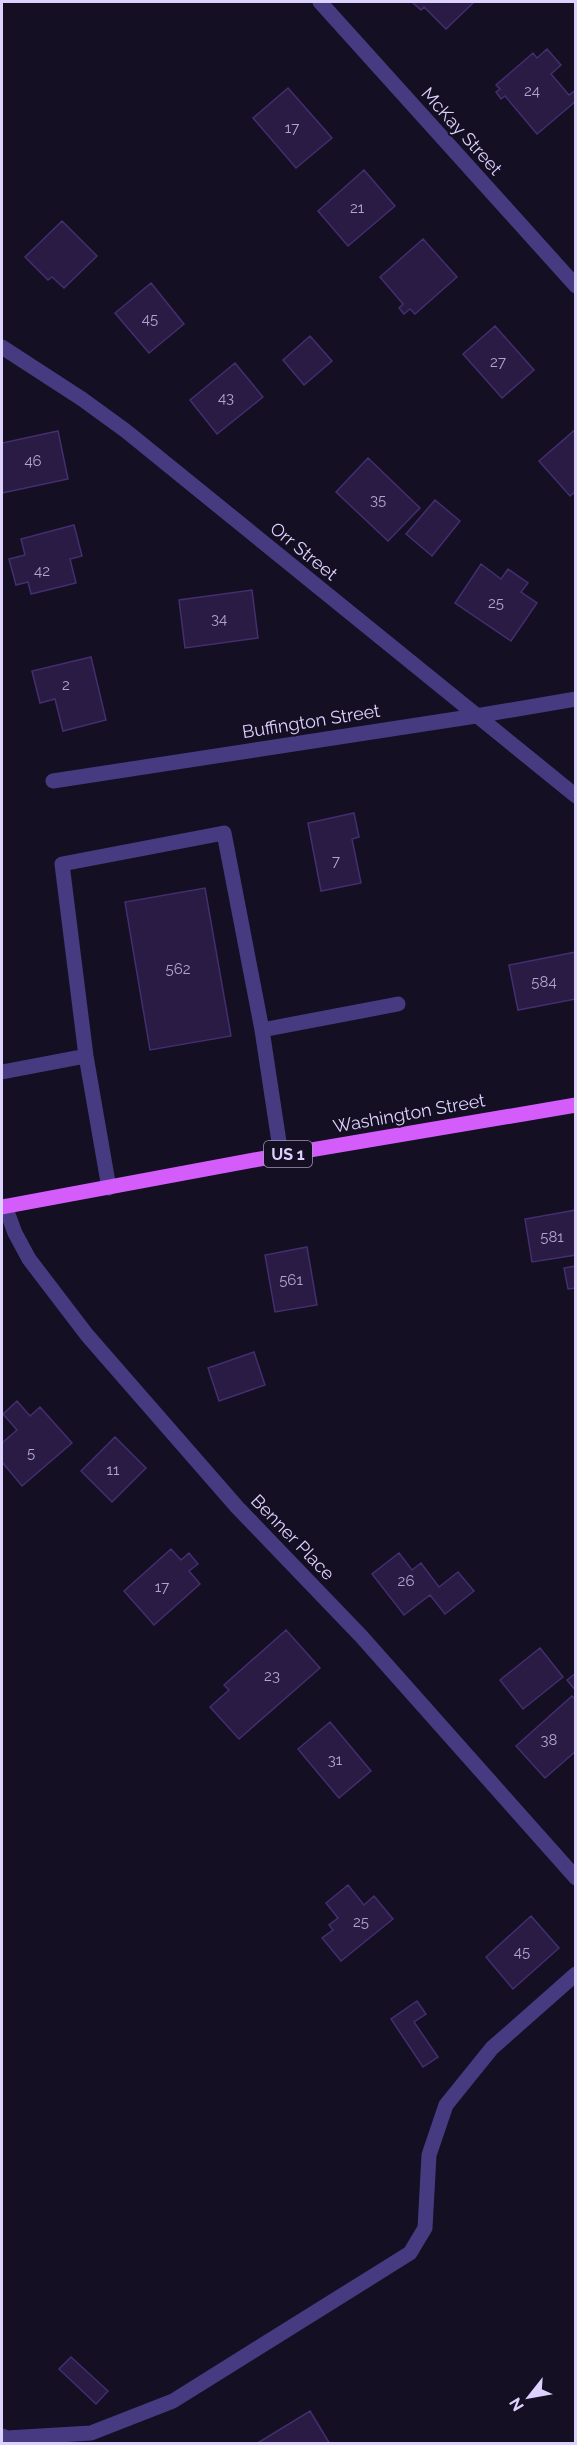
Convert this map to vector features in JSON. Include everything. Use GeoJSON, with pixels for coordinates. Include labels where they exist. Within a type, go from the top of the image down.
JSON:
{"type":"FeatureCollection","features":[{"type":"Feature","properties":{"kind":"main road","name":"Washington Street"},"geometry":{"type":"LineString","coordinates":[[3,1206],[281,1155],[576,1105]]}},
{"type":"Feature","properties":{"kind":"street","name":"McKay Street"},"geometry":{"type":"LineString","coordinates":[[320,2],[576,286]]}},
{"type":"Feature","properties":{"kind":"street","name":"Orr Street"},"geometry":{"type":"LineString","coordinates":[[2,347],[63,386],[126,431],[576,796]]}},
{"type":"Feature","properties":{"kind":"street","name":"Buffington Street"},"geometry":{"type":"LineString","coordinates":[[53,781],[576,699]]}},
{"type":"Feature","properties":{"kind":"street"},"geometry":{"type":"LineString","coordinates":[[109,1188],[86,1056],[62,864],[224,833],[262,1030],[281,1155]]}},
{"type":"Feature","properties":{"kind":"street"},"geometry":{"type":"LineString","coordinates":[[262,1030],[398,1004]]}},
{"type":"Feature","properties":{"kind":"street"},"geometry":{"type":"LineString","coordinates":[[2,1072],[86,1056]]}},
{"type":"Feature","properties":{"kind":"street","name":"Benner Place"},"geometry":{"type":"LineString","coordinates":[[3,1206],[29,1258],[87,1335],[237,1508],[361,1636],[576,1878]]}},
{"type":"Feature","properties":{"kind":"street"},"geometry":{"type":"LineString","coordinates":[[2,2436],[7,2438],[90,2433],[173,2401],[410,2253],[425,2228],[429,2156],[446,2105],[492,2048],[576,1974]]}},
{"type":"Feature","properties":{"kind":"building"},"geometry":{"type":"Polygon","coordinates":[[[412,2],[474,2],[446,29],[424,7],[421,10],[412,2]]]}},
{"type":"Feature","properties":{"kind":"building"},"geometry":{"type":"Polygon","coordinates":[[[547,49],[561,65],[551,74],[569,95],[576,90],[576,101],[537,134],[505,96],[501,99],[496,92],[500,89],[496,85],[533,53],[537,58],[547,49]]]}},
{"type":"Feature","properties":{"kind":"building"},"geometry":{"type":"Polygon","coordinates":[[[288,88],[332,138],[296,168],[253,118],[288,88]]]}},
{"type":"Feature","properties":{"kind":"building"},"geometry":{"type":"Polygon","coordinates":[[[364,170],[395,206],[348,246],[318,211],[364,170]]]}},
{"type":"Feature","properties":{"kind":"building"},"geometry":{"type":"Polygon","coordinates":[[[62,221],[97,256],[64,288],[52,277],[48,280],[25,257],[62,221]]]}},
{"type":"Feature","properties":{"kind":"building"},"geometry":{"type":"Polygon","coordinates":[[[423,239],[457,277],[415,314],[410,309],[404,314],[399,308],[403,304],[380,277],[423,239]]]}},
{"type":"Feature","properties":{"kind":"building"},"geometry":{"type":"Polygon","coordinates":[[[151,283],[184,324],[149,353],[115,313],[151,283]]]}},
{"type":"Feature","properties":{"kind":"building"},"geometry":{"type":"Polygon","coordinates":[[[495,326],[534,370],[502,398],[463,354],[495,326]]]}},
{"type":"Feature","properties":{"kind":"building"},"geometry":{"type":"Polygon","coordinates":[[[310,336],[332,361],[304,385],[283,360],[310,336]]]}},
{"type":"Feature","properties":{"kind":"building"},"geometry":{"type":"Polygon","coordinates":[[[235,363],[263,397],[217,434],[190,400],[235,363]]]}},
{"type":"Feature","properties":{"kind":"building"},"geometry":{"type":"Polygon","coordinates":[[[576,429],[576,491],[570,496],[539,461],[576,429]]]}},
{"type":"Feature","properties":{"kind":"building"},"geometry":{"type":"Polygon","coordinates":[[[58,431],[68,479],[2,493],[2,443],[58,431]]]}},
{"type":"Feature","properties":{"kind":"building"},"geometry":{"type":"Polygon","coordinates":[[[368,458],[420,508],[388,541],[336,492],[368,458]]]}},
{"type":"Feature","properties":{"kind":"building"},"geometry":{"type":"Polygon","coordinates":[[[435,500],[460,521],[432,556],[406,534],[435,500]]]}},
{"type":"Feature","properties":{"kind":"building"},"geometry":{"type":"Polygon","coordinates":[[[74,525],[82,556],[70,559],[76,583],[31,594],[28,582],[16,585],[9,559],[25,555],[21,539],[74,525]]]}},
{"type":"Feature","properties":{"kind":"building"},"geometry":{"type":"Polygon","coordinates":[[[481,564],[501,579],[508,569],[528,583],[521,592],[537,603],[511,641],[455,603],[481,564]]]}},
{"type":"Feature","properties":{"kind":"building"},"geometry":{"type":"Polygon","coordinates":[[[252,590],[258,638],[185,648],[179,600],[252,590]]]}},
{"type":"Feature","properties":{"kind":"building"},"geometry":{"type":"Polygon","coordinates":[[[91,657],[106,720],[63,731],[55,699],[40,703],[32,671],[91,657]]]}},
{"type":"Feature","properties":{"kind":"building"},"geometry":{"type":"Polygon","coordinates":[[[354,813],[359,837],[352,839],[361,883],[321,891],[308,823],[354,813]]]}},
{"type":"Feature","properties":{"kind":"building"},"geometry":{"type":"Polygon","coordinates":[[[205,888],[231,1036],[150,1050],[125,902],[205,888]]]}},
{"type":"Feature","properties":{"kind":"building"},"geometry":{"type":"Polygon","coordinates":[[[576,952],[576,999],[518,1010],[509,965],[576,952]]]}},
{"type":"Feature","properties":{"kind":"building"},"geometry":{"type":"Polygon","coordinates":[[[576,1210],[576,1255],[532,1262],[525,1219],[576,1210]]]}},
{"type":"Feature","properties":{"kind":"building"},"geometry":{"type":"Polygon","coordinates":[[[307,1247],[317,1305],[275,1312],[265,1255],[307,1247]]]}},
{"type":"Feature","properties":{"kind":"building"},"geometry":{"type":"Polygon","coordinates":[[[576,1266],[576,1288],[568,1289],[564,1268],[576,1266]]]}},
{"type":"Feature","properties":{"kind":"building"},"geometry":{"type":"Polygon","coordinates":[[[254,1352],[265,1385],[219,1401],[208,1368],[254,1352]]]}},
{"type":"Feature","properties":{"kind":"building"},"geometry":{"type":"Polygon","coordinates":[[[17,1401],[30,1416],[40,1407],[72,1443],[22,1486],[2,1462],[2,1443],[17,1430],[3,1414],[17,1401]]]}},
{"type":"Feature","properties":{"kind":"building"},"geometry":{"type":"Polygon","coordinates":[[[115,1437],[146,1468],[112,1502],[81,1471],[115,1437]]]}},
{"type":"Feature","properties":{"kind":"building"},"geometry":{"type":"Polygon","coordinates":[[[171,1549],[181,1560],[189,1553],[198,1564],[189,1571],[200,1584],[154,1625],[124,1591],[171,1549]]]}},
{"type":"Feature","properties":{"kind":"building"},"geometry":{"type":"Polygon","coordinates":[[[399,1553],[412,1570],[421,1563],[439,1587],[458,1572],[474,1591],[445,1614],[430,1595],[404,1615],[372,1574],[399,1553]]]}},
{"type":"Feature","properties":{"kind":"building"},"geometry":{"type":"Polygon","coordinates":[[[286,1630],[320,1668],[239,1739],[210,1707],[229,1690],[224,1685],[286,1630]]]}},
{"type":"Feature","properties":{"kind":"building"},"geometry":{"type":"Polygon","coordinates":[[[540,1648],[563,1677],[523,1709],[500,1680],[540,1648]]]}},
{"type":"Feature","properties":{"kind":"building"},"geometry":{"type":"Polygon","coordinates":[[[576,1673],[576,1691],[567,1680],[576,1673]]]}},
{"type":"Feature","properties":{"kind":"building"},"geometry":{"type":"Polygon","coordinates":[[[572,1696],[576,1700],[576,1751],[545,1778],[516,1746],[572,1696]]]}},
{"type":"Feature","properties":{"kind":"building"},"geometry":{"type":"Polygon","coordinates":[[[330,1722],[371,1771],[339,1798],[298,1749],[330,1722]]]}},
{"type":"Feature","properties":{"kind":"building"},"geometry":{"type":"Polygon","coordinates":[[[348,1885],[364,1905],[374,1896],[393,1919],[341,1961],[322,1938],[333,1930],[329,1925],[338,1918],[326,1903],[348,1885]]]}},
{"type":"Feature","properties":{"kind":"building"},"geometry":{"type":"Polygon","coordinates":[[[531,1916],[559,1948],[513,1989],[486,1957],[531,1916]]]}},
{"type":"Feature","properties":{"kind":"building"},"geometry":{"type":"Polygon","coordinates":[[[417,2001],[426,2014],[414,2022],[438,2057],[423,2067],[391,2019],[417,2001]]]}},
{"type":"Feature","properties":{"kind":"building"},"geometry":{"type":"Polygon","coordinates":[[[71,2357],[108,2391],[96,2404],[59,2369],[71,2357]]]}},
{"type":"Feature","properties":{"kind":"building"},"geometry":{"type":"Polygon","coordinates":[[[310,2411],[330,2444],[256,2444],[310,2411]]]}}]}
